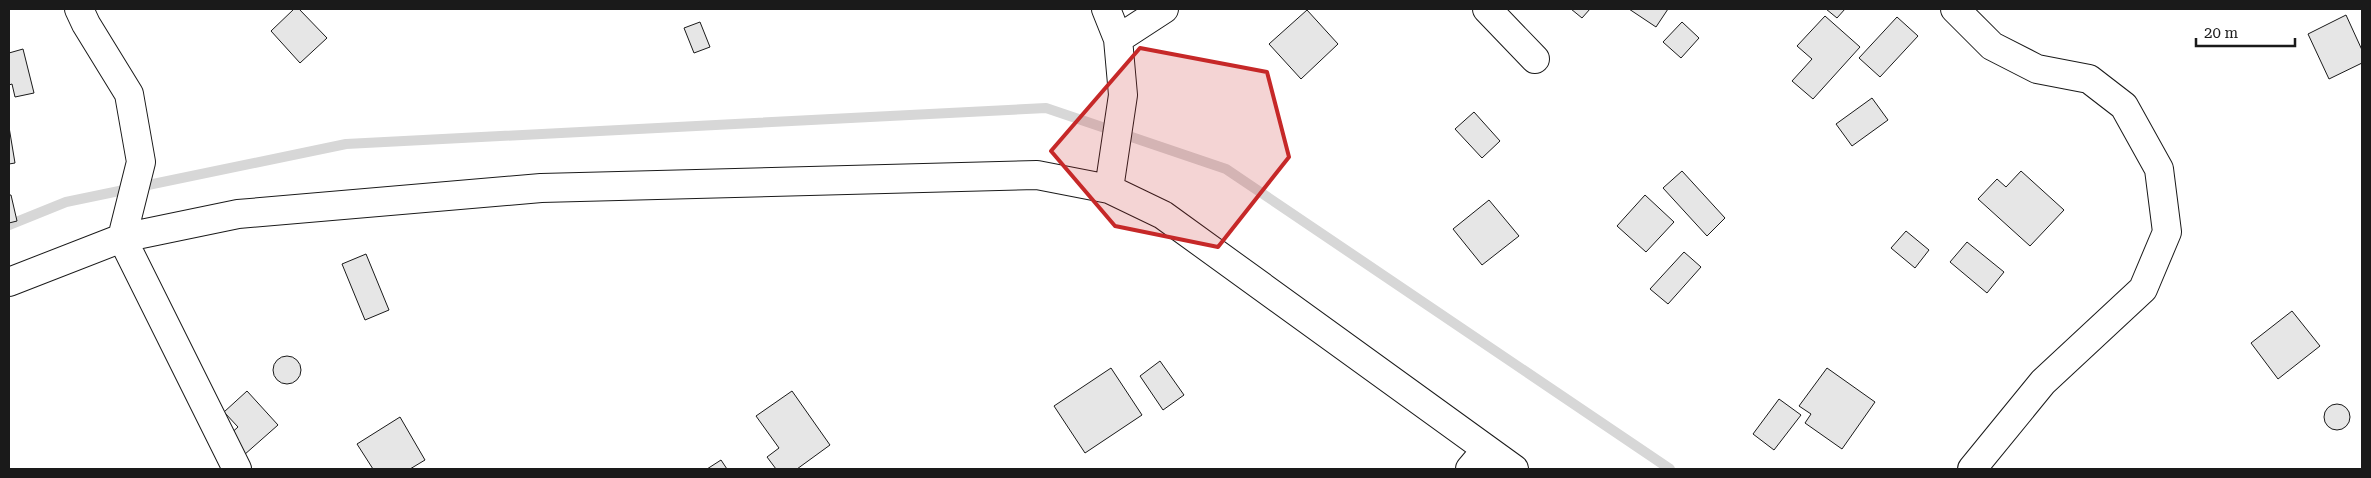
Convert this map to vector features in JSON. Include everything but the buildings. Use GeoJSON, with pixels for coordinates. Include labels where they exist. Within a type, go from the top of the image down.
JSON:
{"type":"FeatureCollection","features":[{"type":"Feature","properties":{"kind":"street"},"geometry":{"type":"LineString","coordinates":[[80,9],[86,24],[129,94],[141,162],[122,238],[237,469]]}},
{"type":"Feature","properties":{"kind":"street"},"geometry":{"type":"LineString","coordinates":[[1106,9],[1118,39],[1123,95],[1110,189]]}},
{"type":"Feature","properties":{"kind":"street"},"geometry":{"type":"LineString","coordinates":[[1118,39],[1164,9]]}},
{"type":"Feature","properties":{"kind":"street"},"geometry":{"type":"LineString","coordinates":[[1487,9],[1535,59]]}},
{"type":"Feature","properties":{"kind":"street"},"geometry":{"type":"LineString","coordinates":[[1955,9],[1992,46],[2037,69],[2089,79],[2124,106],[2159,169],[2167,232],[2143,289],[2042,382],[1972,469]]}},
{"type":"Feature","properties":{"kind":"street"},"geometry":{"type":"LineString","coordinates":[[9,282],[122,238],[238,214],[541,188],[1037,175],[1110,189],[1163,215],[1478,459],[1514,469]]}},
{"type":"Feature","properties":{"kind":"highlighted area"},"geometry":{"type":"Polygon","coordinates":[[[1140,48],[1267,72],[1289,157],[1218,247],[1115,226],[1051,151],[1140,48]]]}},
{"type":"Feature","properties":{"kind":"waterway"},"geometry":{"type":"LineString","coordinates":[[9,225],[66,202],[346,144],[1046,108],[1226,169],[1670,469]]}}]}
